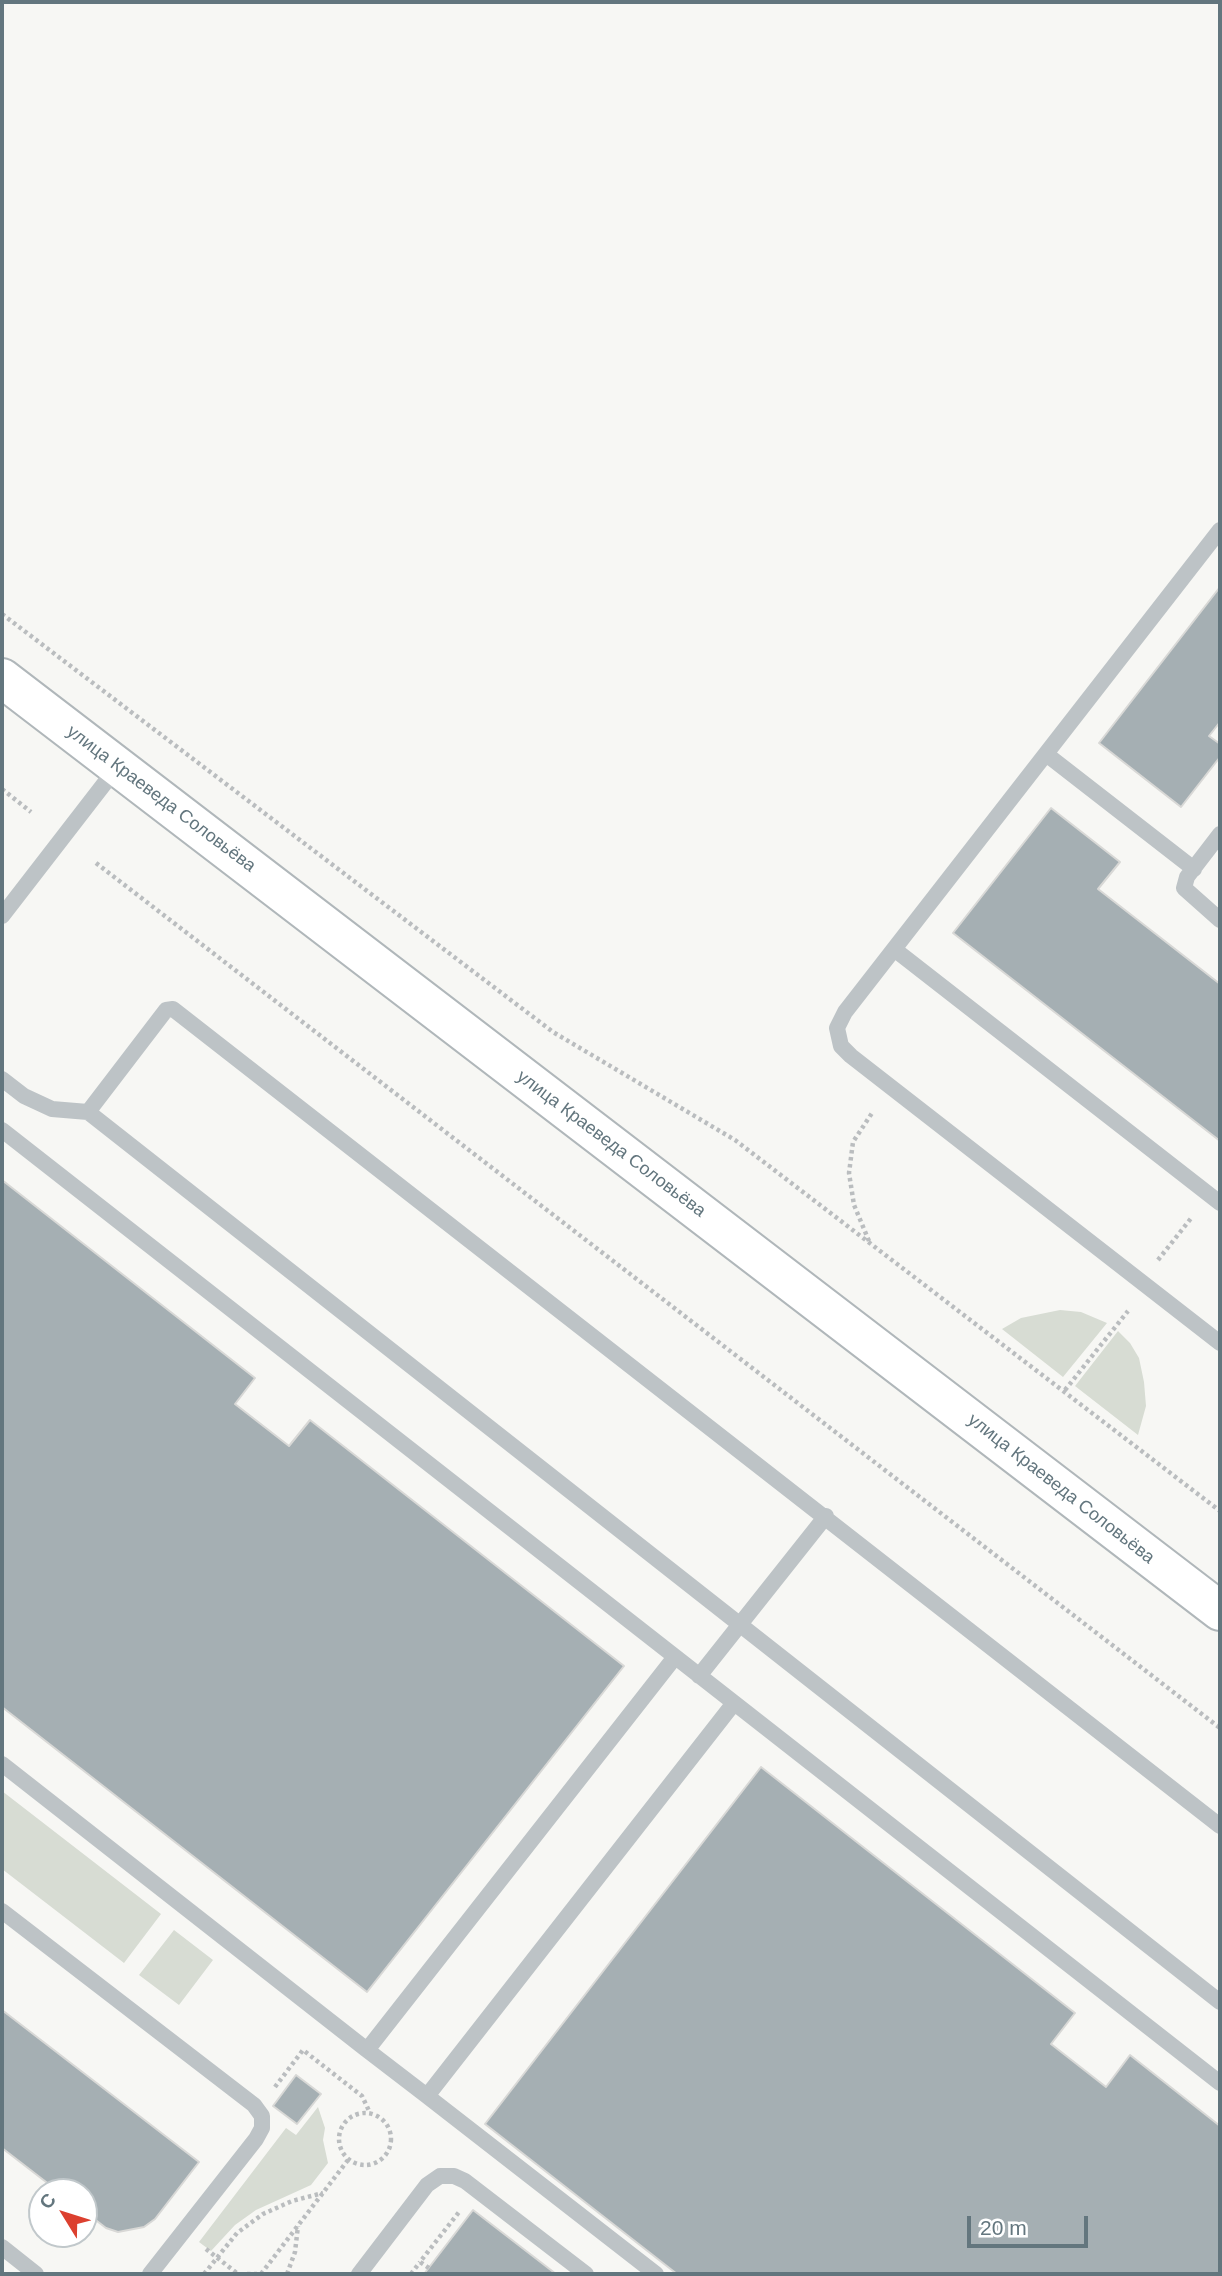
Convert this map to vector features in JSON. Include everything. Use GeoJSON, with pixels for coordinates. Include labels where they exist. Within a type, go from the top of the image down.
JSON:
{"type":"FeatureCollection","features":[{"type":"Feature","properties":{"kind":"main road","name":"улица Краеведа Соловьёва"},"geometry":{"type":"LineString","coordinates":[[2,678],[1220,1611]]}},
{"type":"Feature","properties":{"kind":"lane"},"geometry":{"type":"LineString","coordinates":[[1220,530],[845,1012],[837,1028],[841,1046],[1220,1343]]}},
{"type":"Feature","properties":{"kind":"lane"},"geometry":{"type":"LineString","coordinates":[[1046,754],[1194,869]]}},
{"type":"Feature","properties":{"kind":"lane"},"geometry":{"type":"LineString","coordinates":[[2,916],[118,766]]}},
{"type":"Feature","properties":{"kind":"lane"},"geometry":{"type":"LineString","coordinates":[[1220,834],[1194,869],[1184,888],[1220,920]]}},
{"type":"Feature","properties":{"kind":"lane"},"geometry":{"type":"LineString","coordinates":[[894,949],[1220,1203]]}},
{"type":"Feature","properties":{"kind":"lane"},"geometry":{"type":"LineString","coordinates":[[88,1111],[166,1010],[173,1009],[1220,1826]]}},
{"type":"Feature","properties":{"kind":"lane"},"geometry":{"type":"LineString","coordinates":[[2,1079],[24,1096],[52,1109],[88,1111],[1220,2002]]}},
{"type":"Feature","properties":{"kind":"lane"},"geometry":{"type":"LineString","coordinates":[[2,1130],[1220,2083]]}},
{"type":"Feature","properties":{"kind":"lane"},"geometry":{"type":"LineString","coordinates":[[699,1676],[826,1516]]}},
{"type":"Feature","properties":{"kind":"lane"},"geometry":{"type":"LineString","coordinates":[[367,2050],[675,1657]]}},
{"type":"Feature","properties":{"kind":"lane"},"geometry":{"type":"LineString","coordinates":[[427,2096],[734,1703]]}},
{"type":"Feature","properties":{"kind":"lane"},"geometry":{"type":"LineString","coordinates":[[2,1764],[656,2274]]}},
{"type":"Feature","properties":{"kind":"lane"},"geometry":{"type":"LineString","coordinates":[[2,1911],[262,2116],[262,2128],[256,2140],[150,2274]]}},
{"type":"Feature","properties":{"kind":"lane"},"geometry":{"type":"LineString","coordinates":[[359,2274],[428,2185],[440,2176],[454,2176],[465,2181],[586,2274]]}},
{"type":"Feature","properties":{"kind":"lane"},"geometry":{"type":"LineString","coordinates":[[2,2247],[36,2274]]}},
{"type":"Feature","properties":{"kind":"path"},"geometry":{"type":"LineString","coordinates":[[2,614],[553,1032],[735,1140],[1220,1511]]}},
{"type":"Feature","properties":{"kind":"path"},"geometry":{"type":"LineString","coordinates":[[2,789],[31,812]]}},
{"type":"Feature","properties":{"kind":"path"},"geometry":{"type":"LineString","coordinates":[[96,863],[1220,1728]]}},
{"type":"Feature","properties":{"kind":"path"},"geometry":{"type":"LineString","coordinates":[[870,1242],[854,1205],[849,1173],[853,1142],[872,1112]]}},
{"type":"Feature","properties":{"kind":"path"},"geometry":{"type":"LineString","coordinates":[[1156,1263],[1193,1215]]}},
{"type":"Feature","properties":{"kind":"path"},"geometry":{"type":"LineString","coordinates":[[1065,1390],[1128,1311]]}},
{"type":"Feature","properties":{"kind":"path"},"geometry":{"type":"LineString","coordinates":[[257,2110],[303,2050],[362,2096],[370,2113],[388,2127],[391,2138],[388,2150],[371,2164],[359,2165],[348,2160],[338,2139],[348,2118],[370,2113]]}},
{"type":"Feature","properties":{"kind":"path"},"geometry":{"type":"LineString","coordinates":[[247,2274],[259,2274],[348,2160]]}},
{"type":"Feature","properties":{"kind":"path"},"geometry":{"type":"LineString","coordinates":[[204,2274],[215,2256],[237,2233],[263,2214],[292,2201],[323,2193]]}},
{"type":"Feature","properties":{"kind":"path"},"geometry":{"type":"LineString","coordinates":[[411,2274],[460,2210]]}},
{"type":"Feature","properties":{"kind":"path"},"geometry":{"type":"LineString","coordinates":[[287,2274],[295,2252],[298,2225]]}},
{"type":"Feature","properties":{"kind":"path"},"geometry":{"type":"LineString","coordinates":[[183,2232],[238,2274]]}},
{"type":"Feature","properties":{"kind":"path"},"geometry":{"type":"LineString","coordinates":[[421,2262],[429,2268]]}},
{"type":"Feature","properties":{"kind":"shaded area"},"geometry":{"type":"Polygon","coordinates":[[[1060,1310],[1081,1312],[1107,1323],[1063,1377],[1002,1329],[1021,1318],[1060,1310]]]}},
{"type":"Feature","properties":{"kind":"shaded area"},"geometry":{"type":"Polygon","coordinates":[[[1118,1331],[1130,1343],[1139,1358],[1144,1382],[1146,1406],[1138,1435],[1075,1386],[1118,1331]]]}},
{"type":"Feature","properties":{"kind":"shaded area"},"geometry":{"type":"Polygon","coordinates":[[[2,1791],[161,1914],[124,1963],[2,1869],[2,1791]]]}},
{"type":"Feature","properties":{"kind":"shaded area"},"geometry":{"type":"Polygon","coordinates":[[[174,1930],[213,1960],[179,2005],[139,1975],[174,1930]]]}},
{"type":"Feature","properties":{"kind":"shaded area"},"geometry":{"type":"Polygon","coordinates":[[[318,2107],[325,2128],[323,2140],[328,2163],[311,2185],[256,2210],[235,2225],[211,2251],[199,2242],[286,2128],[296,2135],[318,2107]]]}},
{"type":"Feature","properties":{"kind":"building"},"geometry":{"type":"Polygon","coordinates":[[[1220,587],[1220,722],[1209,736],[1220,744],[1220,757],[1181,807],[1099,743],[1220,587]]]}},
{"type":"Feature","properties":{"kind":"building"},"geometry":{"type":"Polygon","coordinates":[[[1051,808],[1120,862],[1098,889],[1220,984],[1220,1141],[953,933],[1051,808]]]}},
{"type":"Feature","properties":{"kind":"building"},"geometry":{"type":"Polygon","coordinates":[[[2,1180],[255,1378],[235,1404],[289,1446],[310,1420],[624,1666],[367,1992],[2,1707],[2,1180]]]}},
{"type":"Feature","properties":{"kind":"building"},"geometry":{"type":"Polygon","coordinates":[[[761,1767],[1075,2013],[1051,2044],[1106,2087],[1130,2055],[1220,2126],[1220,2274],[677,2274],[485,2124],[761,1767]]]}},
{"type":"Feature","properties":{"kind":"building"},"geometry":{"type":"Polygon","coordinates":[[[2,2010],[199,2162],[155,2219],[144,2227],[118,2232],[98,2222],[98,2178],[41,2178],[2,2148],[2,2010]]]}},
{"type":"Feature","properties":{"kind":"building"},"geometry":{"type":"Polygon","coordinates":[[[296,2075],[321,2094],[297,2124],[273,2106],[296,2075]]]}},
{"type":"Feature","properties":{"kind":"building"},"geometry":{"type":"Polygon","coordinates":[[[473,2210],[556,2274],[424,2274],[473,2210]]]}}]}
